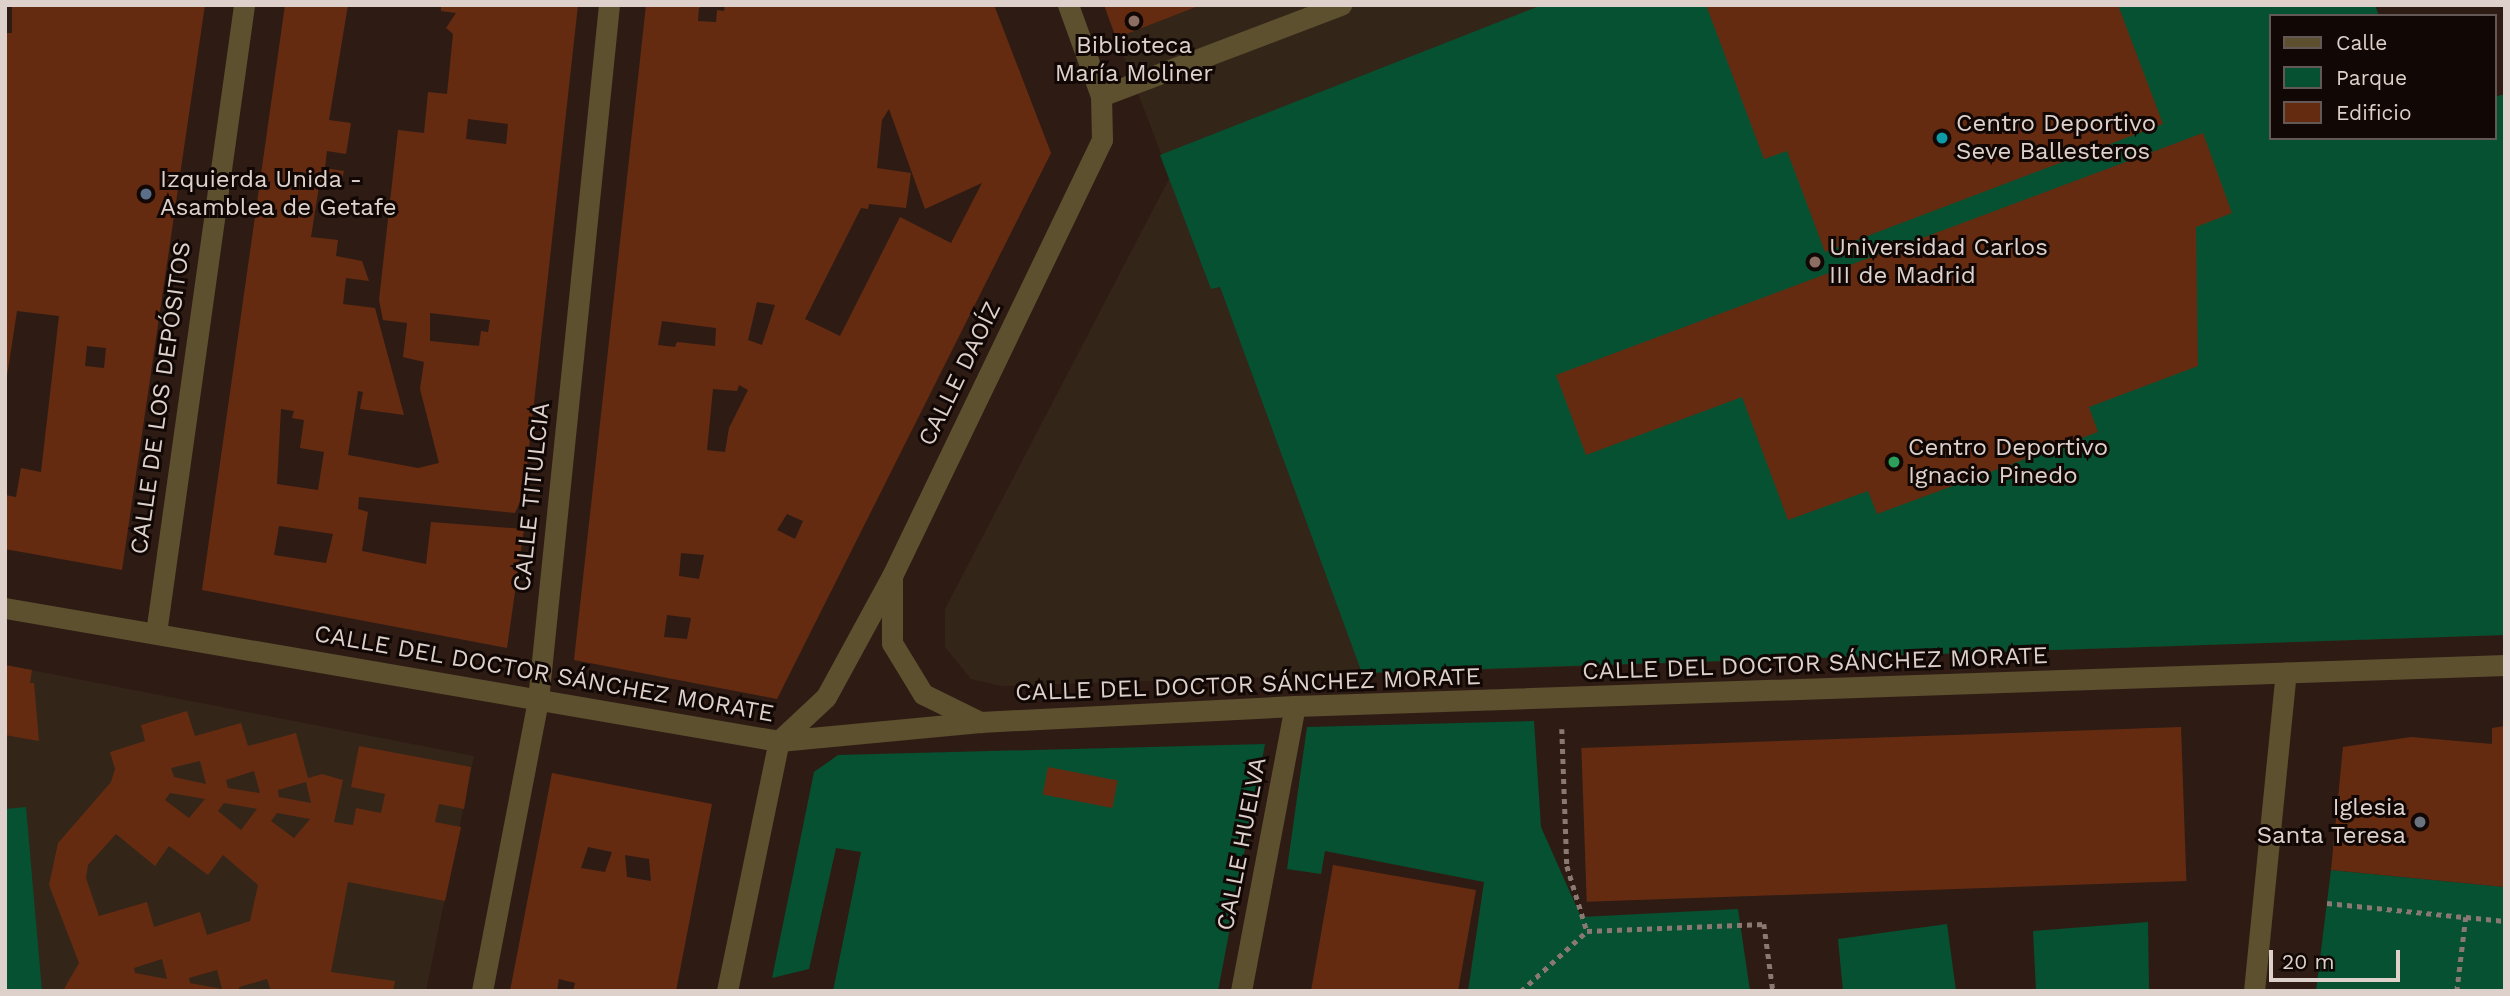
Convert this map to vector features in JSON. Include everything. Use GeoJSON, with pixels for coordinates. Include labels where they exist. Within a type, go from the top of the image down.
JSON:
{"type":"FeatureCollection","features":[{"type":"Feature","properties":{"kind":"street","name":"CALLE DE LOS DEPÓSITOS"},"geometry":{"type":"LineString","coordinates":[[156,633],[244,5]]}},
{"type":"Feature","properties":{"kind":"street","name":"CALLE TITULCIA"},"geometry":{"type":"LineString","coordinates":[[482,991],[538,700],[609,5]]}},
{"type":"Feature","properties":{"kind":"street","name":"CALLE DAOÍZ"},"geometry":{"type":"LineString","coordinates":[[779,741],[826,697],[892,576],[1102,140],[1101,96],[1068,5]]}},
{"type":"Feature","properties":{"kind":"street"},"geometry":{"type":"LineString","coordinates":[[1101,96],[1340,5]]}},
{"type":"Feature","properties":{"kind":"street"},"geometry":{"type":"LineString","coordinates":[[892,576],[892,643],[923,694],[980,722]]}},
{"type":"Feature","properties":{"kind":"street","name":"CALLE DEL DOCTOR SÁNCHEZ MORATE"},"geometry":{"type":"LineString","coordinates":[[5,608],[779,741],[980,722],[1295,706],[2505,665]]}},
{"type":"Feature","properties":{"kind":"street"},"geometry":{"type":"LineString","coordinates":[[2254,991],[2286,673]]}},
{"type":"Feature","properties":{"kind":"street","name":"CALLE HUELVA"},"geometry":{"type":"LineString","coordinates":[[1241,991],[1295,706]]}},
{"type":"Feature","properties":{"kind":"street"},"geometry":{"type":"LineString","coordinates":[[727,991],[779,741]]}},
{"type":"Feature","properties":{"kind":"path"},"geometry":{"type":"LineString","coordinates":[[1561,699],[1567,866],[1587,931]]}},
{"type":"Feature","properties":{"kind":"path"},"geometry":{"type":"LineString","coordinates":[[2327,903],[2505,921]]}},
{"type":"Feature","properties":{"kind":"path"},"geometry":{"type":"LineString","coordinates":[[2457,991],[2466,917]]}},
{"type":"Feature","properties":{"kind":"path"},"geometry":{"type":"LineString","coordinates":[[1521,991],[1587,931],[1764,924],[1773,991]]}},
{"type":"Feature","properties":{"kind":"shaded area","name":"Centro Deportivo Ignacio Pinedo"},"geometry":{"type":"Polygon","coordinates":[[[1104,5],[2375,5],[2378,14],[2268,14],[2268,140],[2496,140],[2496,96],[2505,94],[2505,635],[1001,686],[971,679],[945,647],[945,609],[1170,177],[1104,5]]]}},
{"type":"Feature","properties":{"kind":"shaded area"},"geometry":{"type":"Polygon","coordinates":[[[5,665],[474,756],[426,991],[5,991],[5,665]]]}},
{"type":"Feature","properties":{"kind":"green space","name":"Centro Deportivo Ignacio Pinedo"},"geometry":{"type":"Polygon","coordinates":[[[1542,5],[2375,5],[2378,14],[2268,14],[2268,140],[2496,140],[2496,96],[2505,94],[2505,635],[1362,673],[1220,287],[1211,289],[1160,155],[1542,5]]]}},
{"type":"Feature","properties":{"kind":"green space"},"geometry":{"type":"Polygon","coordinates":[[[1534,721],[1541,827],[1581,917],[1738,909],[1750,991],[1468,991],[1484,882],[1325,851],[1321,874],[1287,869],[1307,727],[1534,721]]]}},
{"type":"Feature","properties":{"kind":"green space"},"geometry":{"type":"Polygon","coordinates":[[[1265,744],[1218,991],[833,991],[861,852],[836,848],[809,969],[772,978],[814,772],[838,755],[1265,744]]]}},
{"type":"Feature","properties":{"kind":"green space"},"geometry":{"type":"Polygon","coordinates":[[[26,807],[42,991],[5,991],[5,809],[26,807]]]}},
{"type":"Feature","properties":{"kind":"green space"},"geometry":{"type":"Polygon","coordinates":[[[2331,870],[2505,887],[2505,991],[2316,991],[2331,870]]]}},
{"type":"Feature","properties":{"kind":"green space"},"geometry":{"type":"Polygon","coordinates":[[[2148,922],[2149,991],[2036,991],[2033,931],[2148,922]]]}},
{"type":"Feature","properties":{"kind":"green space"},"geometry":{"type":"Polygon","coordinates":[[[1947,924],[1956,991],[1843,991],[1838,939],[1947,924]]]}},
{"type":"Feature","properties":{"kind":"building"},"geometry":{"type":"Polygon","coordinates":[[[12,5],[205,5],[122,570],[5,549],[5,495],[16,497],[21,468],[41,472],[59,316],[17,311],[5,389],[5,33],[12,33],[12,5]],[[87,346],[85,366],[104,368],[106,348],[87,346]]]}},
{"type":"Feature","properties":{"kind":"building"},"geometry":{"type":"Polygon","coordinates":[[[285,5],[348,5],[329,120],[351,123],[346,154],[327,151],[325,168],[344,171],[340,190],[319,186],[311,237],[338,240],[336,256],[362,261],[369,281],[346,278],[343,304],[375,308],[404,415],[360,409],[363,392],[358,391],[348,455],[418,468],[439,463],[420,389],[424,362],[403,357],[407,323],[383,320],[379,300],[398,130],[424,133],[428,92],[447,94],[453,34],[446,28],[456,13],[441,11],[441,5],[578,5],[524,493],[515,513],[359,497],[358,509],[368,512],[362,551],[426,564],[431,522],[524,529],[507,648],[202,590],[285,5]],[[468,119],[466,139],[506,144],[508,124],[468,119]],[[430,313],[430,341],[479,346],[481,331],[488,332],[490,320],[430,313]],[[281,409],[277,484],[318,490],[324,452],[300,448],[304,420],[292,418],[294,411],[281,409]],[[279,526],[274,555],[326,563],[333,534],[279,526]]]}},
{"type":"Feature","properties":{"kind":"building"},"geometry":{"type":"Polygon","coordinates":[[[646,5],[704,5],[699,8],[698,21],[716,22],[717,10],[724,11],[725,5],[994,5],[1051,153],[777,699],[574,660],[646,5]],[[889,109],[882,120],[877,168],[911,173],[906,208],[869,204],[868,209],[861,208],[805,319],[840,336],[900,217],[951,243],[982,183],[925,209],[889,109]],[[757,302],[748,340],[762,345],[775,305],[757,302]],[[662,321],[658,345],[675,347],[677,342],[715,346],[716,328],[662,321]],[[739,385],[737,391],[713,389],[707,450],[725,452],[729,428],[748,390],[739,385]],[[787,514],[777,530],[795,539],[803,521],[787,514]],[[681,553],[679,576],[699,579],[704,555],[681,553]],[[667,615],[664,637],[687,639],[691,618],[667,615]]]}},
{"type":"Feature","properties":{"kind":"building","name":"Biblioteca María Moliner"},"geometry":{"type":"Polygon","coordinates":[[[1104,5],[1201,5],[1116,38],[1104,5]]]}},
{"type":"Feature","properties":{"kind":"building","name":"Centro Deportivo Seve Ballesteros"},"geometry":{"type":"Polygon","coordinates":[[[1706,5],[2118,5],[2163,124],[1825,252],[1787,151],[1764,159],[1706,5]]]}},
{"type":"Feature","properties":{"kind":"building"},"geometry":{"type":"Polygon","coordinates":[[[2203,133],[2232,213],[2196,227],[2198,366],[2089,407],[2098,432],[1877,514],[1868,491],[1788,520],[1742,397],[1586,455],[1556,375],[2203,133]]]}},
{"type":"Feature","properties":{"kind":"building"},"geometry":{"type":"Polygon","coordinates":[[[5,665],[32,670],[30,683],[34,683],[39,741],[5,735],[5,665]]]}},
{"type":"Feature","properties":{"kind":"building"},"geometry":{"type":"Polygon","coordinates":[[[187,711],[195,736],[241,723],[248,746],[296,733],[308,778],[322,774],[343,780],[334,822],[353,825],[356,808],[381,813],[385,794],[351,787],[359,746],[471,767],[464,809],[439,804],[435,822],[461,827],[445,901],[348,882],[331,972],[395,981],[393,991],[271,991],[267,979],[239,987],[240,991],[64,989],[79,963],[49,885],[58,843],[111,782],[115,769],[110,752],[145,741],[141,725],[187,711]],[[200,761],[171,768],[174,777],[206,784],[200,761]],[[254,771],[226,780],[228,788],[260,793],[254,771]],[[306,782],[278,790],[279,797],[311,803],[306,782]],[[170,793],[165,800],[189,818],[205,799],[170,793]],[[224,803],[218,811],[241,830],[257,809],[224,803]],[[277,813],[271,821],[294,838],[310,819],[277,813]],[[116,834],[88,865],[86,878],[99,916],[147,902],[154,927],[200,912],[207,935],[250,921],[258,885],[223,855],[208,875],[169,846],[155,866],[116,834]],[[162,959],[134,968],[135,973],[167,979],[162,959]],[[217,970],[189,978],[190,983],[222,989],[217,970]]]}},
{"type":"Feature","properties":{"kind":"building","name":"Iglesia Santa Teresa"},"geometry":{"type":"Polygon","coordinates":[[[2505,726],[2505,887],[2331,870],[2343,747],[2411,737],[2492,744],[2492,728],[2505,726]]]}},
{"type":"Feature","properties":{"kind":"building"},"geometry":{"type":"Polygon","coordinates":[[[2181,727],[2186,881],[1587,902],[1581,748],[2181,727]]]}},
{"type":"Feature","properties":{"kind":"building"},"geometry":{"type":"Polygon","coordinates":[[[1048,767],[1118,781],[1112,808],[1043,794],[1048,767]]]}},
{"type":"Feature","properties":{"kind":"building"},"geometry":{"type":"Polygon","coordinates":[[[552,773],[712,804],[676,991],[573,991],[575,983],[559,979],[557,991],[510,991],[552,773]],[[588,847],[581,868],[605,872],[612,852],[588,847]],[[625,855],[627,877],[651,881],[649,859],[625,855]]]}},
{"type":"Feature","properties":{"kind":"building"},"geometry":{"type":"Polygon","coordinates":[[[1333,865],[1476,890],[1458,991],[1311,991],[1333,865]]]}},
{"type":"Feature","properties":{"kind":"place","name":"Biblioteca María Moliner"},"geometry":{"type":"Point","coordinates":[1134,21]}},
{"type":"Feature","properties":{"kind":"place","name":"Centro Deportivo Seve Ballesteros"},"geometry":{"type":"Point","coordinates":[1942,138]}},
{"type":"Feature","properties":{"kind":"place","name":"Izquierda Unida - Asamblea de Getafe"},"geometry":{"type":"Point","coordinates":[146,194]}},
{"type":"Feature","properties":{"kind":"place","name":"Universidad Carlos III de Madrid"},"geometry":{"type":"Point","coordinates":[1815,262]}},
{"type":"Feature","properties":{"kind":"place","name":"Centro Deportivo Ignacio Pinedo"},"geometry":{"type":"Point","coordinates":[1894,462]}},
{"type":"Feature","properties":{"kind":"place","name":"Iglesia Santa Teresa"},"geometry":{"type":"Point","coordinates":[2420,822]}}]}
